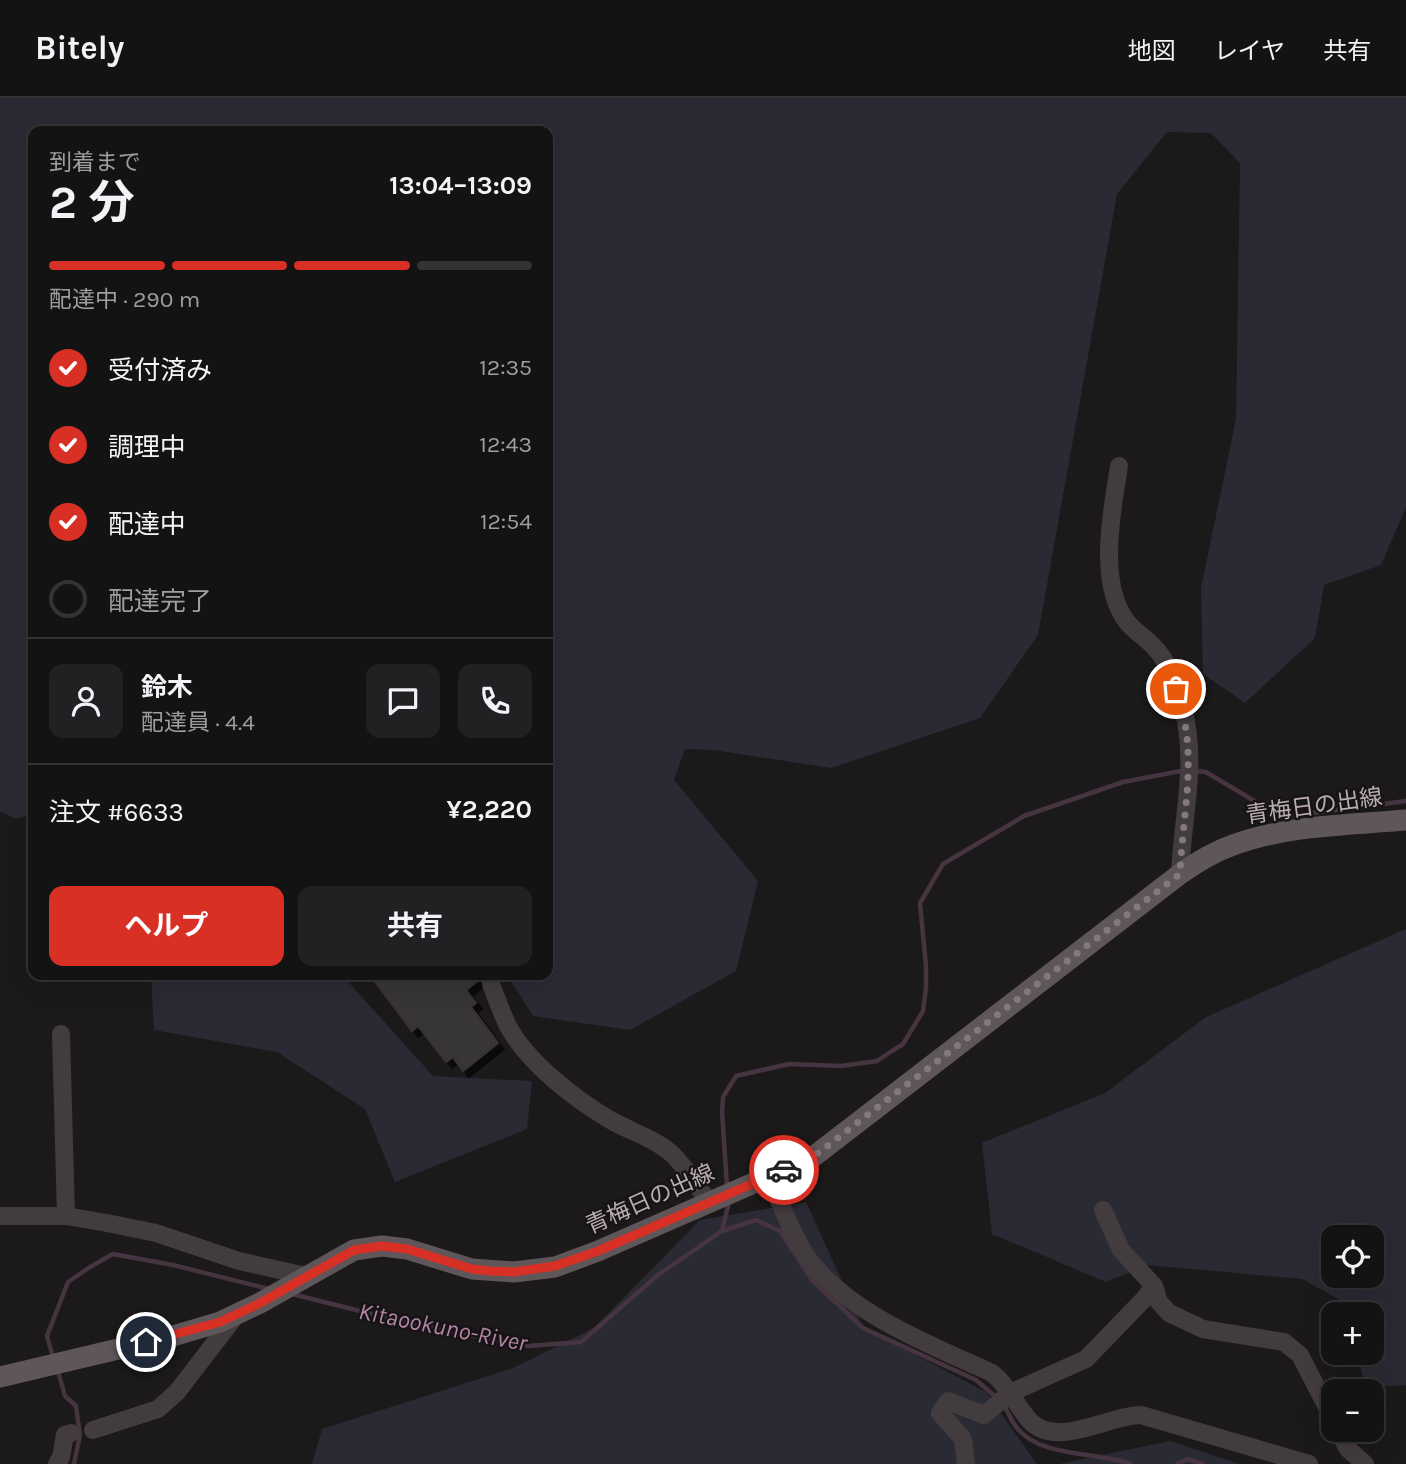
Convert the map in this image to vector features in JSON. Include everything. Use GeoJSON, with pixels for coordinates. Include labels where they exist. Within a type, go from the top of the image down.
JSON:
{"type":"FeatureCollection","features":[{"type":"Feature","properties":{"kind":"main road","name":"青梅日の出線"},"geometry":{"type":"LineString","coordinates":[[0,1377],[173,1336],[220,1322],[354,1250],[382,1246],[407,1249],[472,1269],[513,1272],[555,1266],[598,1251],[813,1157],[1205,857],[1234,844],[1271,835],[1406,820]]}},
{"type":"Feature","properties":{"kind":"street"},"geometry":{"type":"LineString","coordinates":[[1119,466],[1111,519],[1110,572],[1113,597],[1127,622],[1156,649],[1169,667],[1184,711],[1190,760],[1180,874]]}},
{"type":"Feature","properties":{"kind":"street"},"geometry":{"type":"LineString","coordinates":[[491,984],[508,1025],[527,1052],[565,1088],[598,1113],[651,1140],[723,1195]]}},
{"type":"Feature","properties":{"kind":"street"},"geometry":{"type":"LineString","coordinates":[[61,1034],[66,1216]]}},
{"type":"Feature","properties":{"kind":"street"},"geometry":{"type":"LineString","coordinates":[[769,1176],[805,1254],[839,1289],[896,1329],[992,1373],[1031,1423],[1048,1432],[1081,1429],[1126,1415],[1141,1415],[1309,1464]]}},
{"type":"Feature","properties":{"kind":"street"},"geometry":{"type":"LineString","coordinates":[[1103,1210],[1121,1250],[1154,1286],[1159,1302],[1169,1313],[1203,1329],[1284,1342],[1300,1355],[1321,1396]]}},
{"type":"Feature","properties":{"kind":"street"},"geometry":{"type":"LineString","coordinates":[[0,1216],[66,1216],[156,1233],[299,1280]]}},
{"type":"Feature","properties":{"kind":"street"},"geometry":{"type":"LineString","coordinates":[[967,1464],[963,1439],[940,1413],[948,1401],[984,1415],[1010,1393],[1086,1359],[1154,1286]]}},
{"type":"Feature","properties":{"kind":"street"},"geometry":{"type":"LineString","coordinates":[[93,1430],[158,1409],[177,1392],[237,1314]]}},
{"type":"Feature","properties":{"kind":"street"},"geometry":{"type":"LineString","coordinates":[[57,1464],[65,1435],[71,1433]]}},
{"type":"Feature","properties":{"kind":"street"},"geometry":{"type":"LineString","coordinates":[[1344,1442],[1364,1464]]}},
{"type":"Feature","properties":{"kind":"shaded area"},"geometry":{"type":"Polygon","coordinates":[[[0,98],[1406,98],[1406,507],[1381,565],[1324,585],[1315,638],[1245,703],[1203,674],[1201,588],[1236,419],[1240,163],[1211,133],[1167,132],[1117,194],[1038,635],[980,718],[831,768],[714,750],[685,749],[674,780],[758,881],[736,971],[630,1030],[533,1016],[510,980],[553,980],[553,126],[28,126],[28,815],[16,819],[0,811],[0,98]]]}},
{"type":"Feature","properties":{"kind":"shaded area"},"geometry":{"type":"Polygon","coordinates":[[[1406,929],[1406,1385],[1384,1387],[1384,1379],[1363,1379],[1360,1365],[1384,1365],[1384,1302],[1344,1302],[1302,1279],[1148,1265],[1106,1282],[992,1234],[982,1143],[1105,1093],[1206,1017],[1406,929]]]}},
{"type":"Feature","properties":{"kind":"shaded area"},"geometry":{"type":"Polygon","coordinates":[[[151,980],[347,980],[433,1076],[532,1081],[527,1129],[395,1182],[365,1109],[277,1052],[154,1030],[151,980]]]}},
{"type":"Feature","properties":{"kind":"shaded area"},"geometry":{"type":"Polygon","coordinates":[[[806,1202],[863,1327],[986,1392],[1037,1464],[312,1464],[322,1429],[513,1368],[594,1328],[700,1220],[806,1202]]]}},
{"type":"Feature","properties":{"kind":"shaded area"},"geometry":{"type":"Polygon","coordinates":[[[1170,1441],[1240,1464],[1059,1464],[1170,1441]]]}},
{"type":"Feature","properties":{"kind":"building"},"geometry":{"type":"Polygon","coordinates":[[[374,980],[479,980],[466,990],[476,1003],[471,1007],[498,1043],[463,1071],[453,1057],[446,1062],[418,1026],[412,1031],[374,980]]]}},
{"type":"Feature","properties":{"kind":"waterway","name":"Kitaookuno-River"},"geometry":{"type":"LineString","coordinates":[[727,1186],[723,1097],[736,1076],[789,1064],[841,1066],[877,1061],[903,1044],[923,1011],[926,988],[920,903],[943,864],[1024,816],[1123,782],[1186,770]]}},
{"type":"Feature","properties":{"kind":"waterway","name":"Kitaookuno-River"},"geometry":{"type":"LineString","coordinates":[[1195,771],[1206,772],[1261,805],[1288,816],[1406,801]]}},
{"type":"Feature","properties":{"kind":"waterway","name":"Kitaookuno-River"},"geometry":{"type":"LineString","coordinates":[[292,1294],[416,1325],[528,1346],[581,1342],[658,1275],[722,1231],[729,1202]]}},
{"type":"Feature","properties":{"kind":"waterway"},"geometry":{"type":"LineString","coordinates":[[722,1231],[756,1220],[780,1231],[812,1280],[863,1328],[976,1380],[997,1398]]}},
{"type":"Feature","properties":{"kind":"waterway","name":"Kitaookuno-River"},"geometry":{"type":"LineString","coordinates":[[53,1357],[47,1336],[68,1282],[113,1254],[173,1265],[269,1289]]}},
{"type":"Feature","properties":{"kind":"waterway","name":"Kitaookuno-River"},"geometry":{"type":"LineString","coordinates":[[57,1368],[65,1396],[76,1406],[80,1435],[74,1464]]}},
{"type":"Feature","properties":{"kind":"waterway"},"geometry":{"type":"LineString","coordinates":[[1003,1404],[1017,1428],[1039,1444],[1131,1464]]}},
{"type":"Feature","properties":{"kind":"waterway"},"geometry":{"type":"LineString","coordinates":[[1177,1464],[1188,1459],[1203,1464]]}},
{"type":"Feature","properties":{"kind":"way so far"},"geometry":{"type":"LineString","coordinates":[[784,1170],[813,1157],[1180,874],[1190,756],[1184,711],[1176,689]]}},
{"type":"Feature","properties":{"kind":"route"},"geometry":{"type":"LineString","coordinates":[[146,1342],[220,1322],[260,1303],[354,1250],[382,1246],[407,1249],[472,1269],[490,1271],[513,1272],[555,1266],[598,1251],[784,1170]]}}]}
